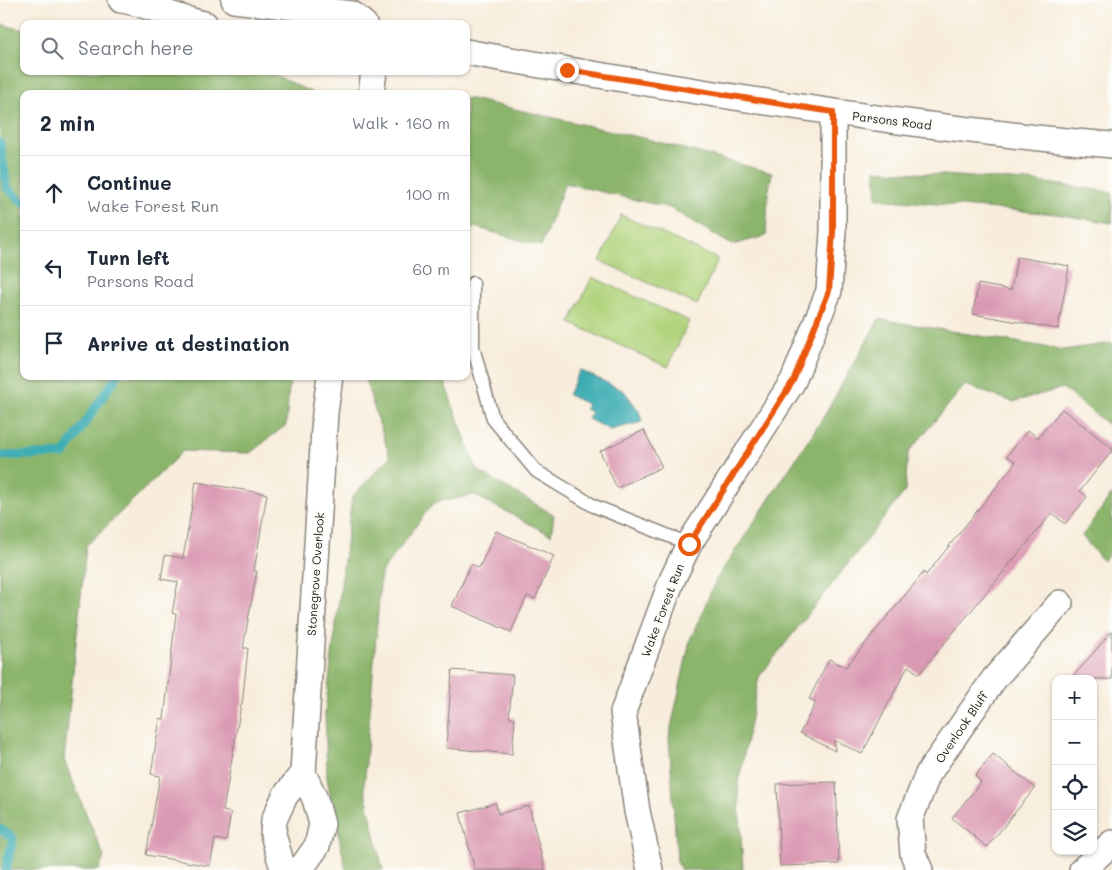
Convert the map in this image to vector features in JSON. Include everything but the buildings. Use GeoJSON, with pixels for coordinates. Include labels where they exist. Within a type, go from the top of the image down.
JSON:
{"type":"FeatureCollection","features":[{"type":"Feature","properties":{"kind":"street"},"geometry":{"type":"LineString","coordinates":[[234,0],[352,14],[359,20]]}},
{"type":"Feature","properties":{"kind":"street"},"geometry":{"type":"LineString","coordinates":[[136,1],[186,20]]}},
{"type":"Feature","properties":{"kind":"street","name":"Parsons Road"},"geometry":{"type":"LineString","coordinates":[[470,53],[833,112],[1023,137],[1112,145]]}},
{"type":"Feature","properties":{"kind":"street"},"geometry":{"type":"LineString","coordinates":[[372,90],[373,75]]}},
{"type":"Feature","properties":{"kind":"street","name":"Wake Forest Run"},"geometry":{"type":"LineString","coordinates":[[650,870],[637,811],[623,712],[672,580],[689,544],[793,381],[829,291],[833,232],[833,112]]}},
{"type":"Feature","properties":{"kind":"street","name":"Stonegrove Overlook"},"geometry":{"type":"LineString","coordinates":[[300,870],[317,846],[322,824],[315,799],[303,773],[325,413],[329,380]]}},
{"type":"Feature","properties":{"kind":"street","name":"Overlook Bluff"},"geometry":{"type":"LineString","coordinates":[[920,870],[913,854],[910,819],[928,774],[994,679],[1060,603]]}},
{"type":"Feature","properties":{"kind":"street"},"geometry":{"type":"LineString","coordinates":[[286,870],[281,862],[273,834],[274,820],[285,796],[303,773]]}},
{"type":"Feature","properties":{"kind":"street"},"geometry":{"type":"LineString","coordinates":[[1082,870],[1112,843]]}},
{"type":"Feature","properties":{"kind":"lane"},"geometry":{"type":"LineString","coordinates":[[474,283],[473,346],[493,419],[536,472],[594,506],[689,544]]}},
{"type":"Feature","properties":{"kind":"green space"},"geometry":{"type":"Polygon","coordinates":[[[0,24],[20,29],[20,75],[275,75],[307,90],[20,90],[20,380],[290,380],[286,425],[250,453],[183,451],[86,546],[64,760],[104,857],[99,870],[0,870],[0,24]]]}},
{"type":"Feature","properties":{"kind":"green space"},"geometry":{"type":"Polygon","coordinates":[[[470,99],[651,140],[772,173],[768,195],[766,236],[732,245],[670,208],[565,183],[541,246],[475,227],[470,231],[470,99]]]}},
{"type":"Feature","properties":{"kind":"green space"},"geometry":{"type":"Polygon","coordinates":[[[875,170],[1039,182],[1112,192],[1112,223],[1056,214],[877,199],[875,170]]]}},
{"type":"Feature","properties":{"kind":"green space"},"geometry":{"type":"Polygon","coordinates":[[[621,215],[718,259],[697,305],[600,261],[621,215]]]}},
{"type":"Feature","properties":{"kind":"green space"},"geometry":{"type":"Polygon","coordinates":[[[592,277],[689,321],[668,367],[570,323],[592,277]]]}},
{"type":"Feature","properties":{"kind":"green space"},"geometry":{"type":"Polygon","coordinates":[[[879,319],[1063,350],[1112,343],[1112,428],[1063,388],[1013,402],[965,385],[908,453],[905,491],[759,677],[738,785],[743,870],[681,870],[677,861],[669,737],[690,640],[717,578],[823,418],[879,319]]]}},
{"type":"Feature","properties":{"kind":"green space"},"geometry":{"type":"Polygon","coordinates":[[[365,380],[445,380],[446,387],[477,470],[554,515],[551,535],[474,495],[433,503],[381,573],[364,787],[383,870],[346,870],[327,778],[325,712],[352,497],[390,457],[365,380]]]}},
{"type":"Feature","properties":{"kind":"green space"},"geometry":{"type":"Polygon","coordinates":[[[1112,494],[1112,551],[1103,561],[1082,536],[1112,494]]]}},
{"type":"Feature","properties":{"kind":"water"},"geometry":{"type":"Polygon","coordinates":[[[580,370],[624,391],[639,411],[642,422],[610,430],[588,419],[591,412],[585,409],[587,404],[568,395],[580,370]]]}},
{"type":"Feature","properties":{"kind":"waterway"},"geometry":{"type":"LineString","coordinates":[[0,143],[7,188],[20,199]]}},
{"type":"Feature","properties":{"kind":"waterway"},"geometry":{"type":"LineString","coordinates":[[0,456],[64,454],[114,380]]}},
{"type":"Feature","properties":{"kind":"waterway"},"geometry":{"type":"LineString","coordinates":[[0,829],[13,838],[6,870]]}},
{"type":"Feature","properties":{"kind":"route"},"geometry":{"type":"LineString","coordinates":[[567,70],[833,112],[833,232],[829,291],[793,381],[689,544]]}}]}
